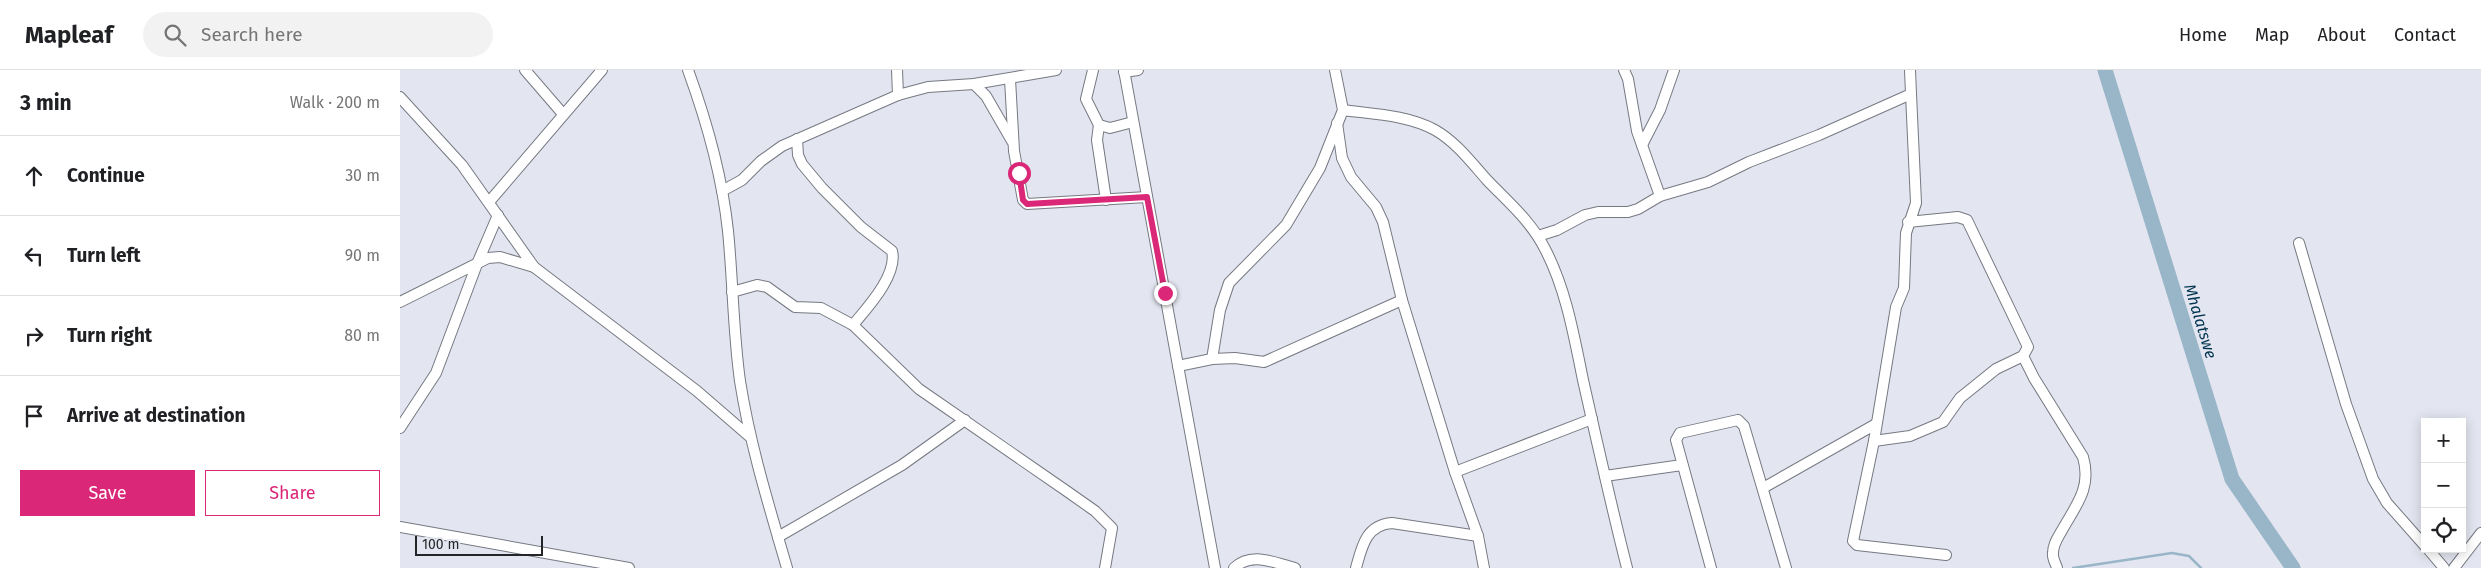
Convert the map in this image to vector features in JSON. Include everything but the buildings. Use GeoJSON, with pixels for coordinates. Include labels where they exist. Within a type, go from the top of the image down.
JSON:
{"type":"FeatureCollection","features":[{"type":"Feature","properties":{"kind":"street"},"geometry":{"type":"LineString","coordinates":[[525,70],[563,114]]}},
{"type":"Feature","properties":{"kind":"street"},"geometry":{"type":"LineString","coordinates":[[489,202],[602,70]]}},
{"type":"Feature","properties":{"kind":"street"},"geometry":{"type":"LineString","coordinates":[[688,70],[707,124],[722,191],[735,342],[749,436],[787,568]]}},
{"type":"Feature","properties":{"kind":"street"},"geometry":{"type":"LineString","coordinates":[[897,70],[898,95]]}},
{"type":"Feature","properties":{"kind":"street"},"geometry":{"type":"LineString","coordinates":[[722,191],[742,180],[761,161],[782,146],[898,95],[928,88],[1010,79],[1056,70]]}},
{"type":"Feature","properties":{"kind":"street"},"geometry":{"type":"LineString","coordinates":[[1092,70],[1086,99],[1099,125],[1097,140],[1106,200]]}},
{"type":"Feature","properties":{"kind":"street"},"geometry":{"type":"LineString","coordinates":[[1138,70],[1124,71],[1215,568]]}},
{"type":"Feature","properties":{"kind":"street"},"geometry":{"type":"LineString","coordinates":[[1212,359],[1220,310],[1229,284],[1286,225],[1320,168],[1343,110],[1335,70]]}},
{"type":"Feature","properties":{"kind":"street"},"geometry":{"type":"LineString","coordinates":[[1624,70],[1642,145],[1660,196]]}},
{"type":"Feature","properties":{"kind":"street"},"geometry":{"type":"LineString","coordinates":[[1642,145],[1660,110],[1674,70]]}},
{"type":"Feature","properties":{"kind":"street"},"geometry":{"type":"LineString","coordinates":[[1910,70],[1916,203],[1908,222],[1904,288],[1896,307],[1874,441],[1853,536],[1854,544],[1946,555]]}},
{"type":"Feature","properties":{"kind":"street"},"geometry":{"type":"LineString","coordinates":[[1010,79],[1013,144],[1023,200],[1027,204],[1147,197]]}},
{"type":"Feature","properties":{"kind":"street"},"geometry":{"type":"LineString","coordinates":[[974,84],[986,96],[1013,144]]}},
{"type":"Feature","properties":{"kind":"street"},"geometry":{"type":"LineString","coordinates":[[1538,236],[1556,230],[1585,215],[1598,212],[1628,212],[1638,209],[1660,196],[1708,182],[1749,162],[1819,135],[1911,94]]}},
{"type":"Feature","properties":{"kind":"street"},"geometry":{"type":"LineString","coordinates":[[400,97],[462,165],[534,267],[697,391],[749,436]]}},
{"type":"Feature","properties":{"kind":"street"},"geometry":{"type":"LineString","coordinates":[[1343,110],[1386,116],[1435,130],[1465,154],[1497,190],[1511,201],[1538,236],[1552,264],[1569,315],[1627,568]]}},
{"type":"Feature","properties":{"kind":"street"},"geometry":{"type":"LineString","coordinates":[[1099,125],[1110,128],[1133,122]]}},
{"type":"Feature","properties":{"kind":"street"},"geometry":{"type":"LineString","coordinates":[[1337,123],[1342,158],[1351,177],[1376,207],[1383,222],[1402,300],[1455,472],[1478,536],[1484,568]]}},
{"type":"Feature","properties":{"kind":"street"},"geometry":{"type":"LineString","coordinates":[[797,139],[798,155],[802,164],[822,188],[861,227],[892,251],[892,267],[882,286],[853,325]]}},
{"type":"Feature","properties":{"kind":"street"},"geometry":{"type":"LineString","coordinates":[[401,427],[436,373],[477,264],[498,215]]}},
{"type":"Feature","properties":{"kind":"street"},"geometry":{"type":"LineString","coordinates":[[1874,441],[1910,436],[1943,422],[1960,398],[1988,375],[2023,356],[2028,347],[1967,220],[1958,217],[1908,222]]}},
{"type":"Feature","properties":{"kind":"street"},"geometry":{"type":"LineString","coordinates":[[2299,243],[2346,404],[2373,479],[2387,503],[2421,541]]}},
{"type":"Feature","properties":{"kind":"street"},"geometry":{"type":"LineString","coordinates":[[400,302],[488,258],[500,257],[534,267]]}},
{"type":"Feature","properties":{"kind":"street"},"geometry":{"type":"LineString","coordinates":[[732,292],[757,285],[767,287],[795,306],[821,308],[853,325],[920,389],[1068,492],[1106,521],[1112,528],[1105,568]]}},
{"type":"Feature","properties":{"kind":"street"},"geometry":{"type":"LineString","coordinates":[[1178,366],[1212,359],[1264,362],[1402,300]]}},
{"type":"Feature","properties":{"kind":"street"},"geometry":{"type":"LineString","coordinates":[[2023,356],[2034,378],[2083,457],[2087,470],[2086,483],[2082,494],[2054,544],[2052,555],[2057,568]]}},
{"type":"Feature","properties":{"kind":"street"},"geometry":{"type":"LineString","coordinates":[[1455,472],[1592,419]]}},
{"type":"Feature","properties":{"kind":"street"},"geometry":{"type":"LineString","coordinates":[[778,537],[902,466],[965,420]]}},
{"type":"Feature","properties":{"kind":"street"},"geometry":{"type":"LineString","coordinates":[[1711,568],[1682,465],[1677,436],[1738,420],[1744,426],[1786,568]]}},
{"type":"Feature","properties":{"kind":"street"},"geometry":{"type":"LineString","coordinates":[[1763,488],[1876,424]]}},
{"type":"Feature","properties":{"kind":"street"},"geometry":{"type":"LineString","coordinates":[[1605,476],[1682,465]]}},
{"type":"Feature","properties":{"kind":"street"},"geometry":{"type":"LineString","coordinates":[[1356,568],[1364,539],[1372,530],[1382,524],[1392,523],[1478,536]]}},
{"type":"Feature","properties":{"kind":"street"},"geometry":{"type":"LineString","coordinates":[[400,527],[629,568]]}},
{"type":"Feature","properties":{"kind":"street"},"geometry":{"type":"LineString","coordinates":[[2454,568],[2481,533]]}},
{"type":"Feature","properties":{"kind":"street"},"geometry":{"type":"LineString","coordinates":[[2431,553],[2444,568]]}},
{"type":"Feature","properties":{"kind":"street"},"geometry":{"type":"LineString","coordinates":[[1234,568],[1248,558],[1256,558],[1295,568]]}},
{"type":"Feature","properties":{"kind":"waterway","name":"Mhalatswe"},"geometry":{"type":"LineString","coordinates":[[2105,70],[2232,479],[2293,568]]}},
{"type":"Feature","properties":{"kind":"waterway"},"geometry":{"type":"LineString","coordinates":[[2073,568],[2172,553],[2189,556],[2201,568]]}},
{"type":"Feature","properties":{"kind":"route"},"geometry":{"type":"LineString","coordinates":[[1019,173],[1023,200],[1027,204],[1147,197],[1165,293]]}}]}
